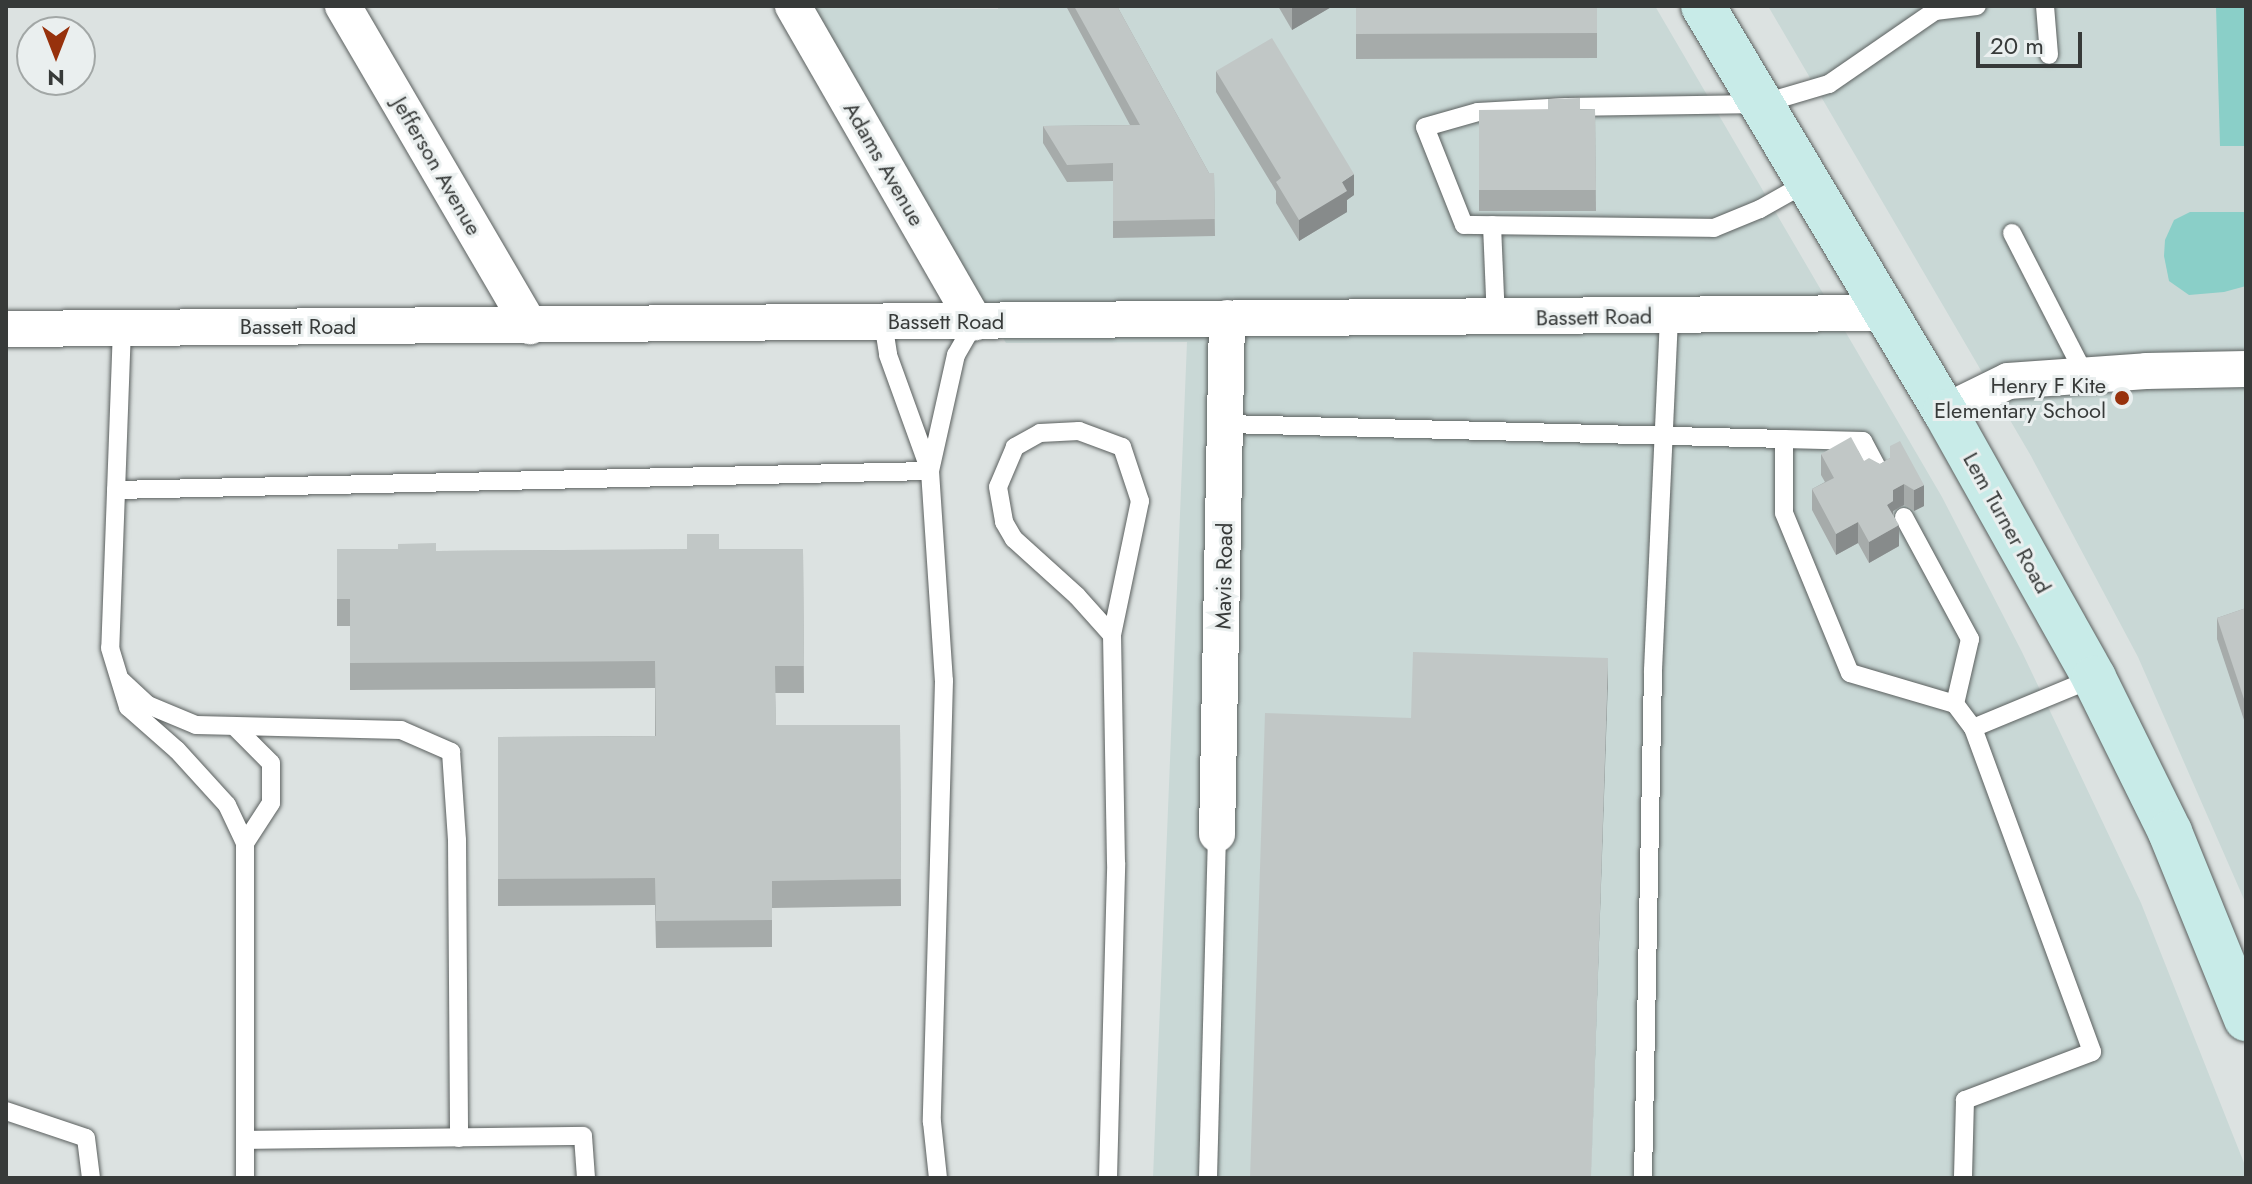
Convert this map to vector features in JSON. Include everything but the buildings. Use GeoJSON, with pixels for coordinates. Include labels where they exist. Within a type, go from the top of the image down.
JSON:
{"type":"FeatureCollection","features":[{"type":"Feature","properties":{"kind":"main road","name":"Lem Turner Road"},"geometry":{"type":"LineString","coordinates":[[1703,6],[1945,412],[2094,678],[2170,832],[2246,1019]]}},
{"type":"Feature","properties":{"kind":"street","name":"Jefferson Avenue"},"geometry":{"type":"LineString","coordinates":[[343,6],[530,326]]}},
{"type":"Feature","properties":{"kind":"street","name":"Adams Avenue"},"geometry":{"type":"LineString","coordinates":[[793,6],[975,322]]}},
{"type":"Feature","properties":{"kind":"street","name":"Bassett Road"},"geometry":{"type":"LineString","coordinates":[[6,329],[1227,318],[1496,319],[1886,313]]}},
{"type":"Feature","properties":{"kind":"street","name":"Mavis Road"},"geometry":{"type":"LineString","coordinates":[[1217,834],[1227,318]]}},
{"type":"Feature","properties":{"kind":"street"},"geometry":{"type":"LineString","coordinates":[[1945,412],[2008,381],[2246,369]]}},
{"type":"Feature","properties":{"kind":"lane"},"geometry":{"type":"LineString","coordinates":[[1808,182],[1760,209],[1714,228],[1464,225],[1425,127],[1478,112],[1567,107],[1761,104],[1829,84],[1934,9],[1977,6]]}},
{"type":"Feature","properties":{"kind":"lane"},"geometry":{"type":"LineString","coordinates":[[2045,6],[2049,55]]}},
{"type":"Feature","properties":{"kind":"lane"},"geometry":{"type":"LineString","coordinates":[[1492,225],[1496,319]]}},
{"type":"Feature","properties":{"kind":"lane"},"geometry":{"type":"LineString","coordinates":[[2012,233],[2085,375]]}},
{"type":"Feature","properties":{"kind":"lane"},"geometry":{"type":"LineString","coordinates":[[1643,1178],[1653,670],[1669,316]]}},
{"type":"Feature","properties":{"kind":"lane"},"geometry":{"type":"LineString","coordinates":[[883,322],[888,355],[930,471],[944,681],[932,1122],[938,1178]]}},
{"type":"Feature","properties":{"kind":"lane"},"geometry":{"type":"LineString","coordinates":[[930,471],[956,355],[975,322]]}},
{"type":"Feature","properties":{"kind":"lane"},"geometry":{"type":"LineString","coordinates":[[122,328],[110,648],[128,707],[177,750],[227,805],[245,843],[245,1178]]}},
{"type":"Feature","properties":{"kind":"lane"},"geometry":{"type":"LineString","coordinates":[[1227,424],[1863,441],[1880,473]]}},
{"type":"Feature","properties":{"kind":"lane"},"geometry":{"type":"LineString","coordinates":[[1108,1178],[1116,863],[1112,635],[1140,501],[1122,447],[1079,431],[1040,433],[1015,447],[998,487],[1004,522],[1014,539],[1034,561],[1077,596],[1112,635]]}},
{"type":"Feature","properties":{"kind":"lane"},"geometry":{"type":"LineString","coordinates":[[1784,439],[1784,513],[1850,673],[1955,704],[1973,728],[2092,1052],[1965,1100],[1963,1178]]}},
{"type":"Feature","properties":{"kind":"lane"},"geometry":{"type":"LineString","coordinates":[[116,490],[930,471]]}},
{"type":"Feature","properties":{"kind":"lane"},"geometry":{"type":"LineString","coordinates":[[1904,517],[1970,639],[1955,704]]}},
{"type":"Feature","properties":{"kind":"lane"},"geometry":{"type":"LineString","coordinates":[[1973,728],[2094,678]]}},
{"type":"Feature","properties":{"kind":"lane"},"geometry":{"type":"LineString","coordinates":[[120,679],[148,705],[196,725],[401,730],[451,752],[457,840],[459,1138]]}},
{"type":"Feature","properties":{"kind":"lane"},"geometry":{"type":"LineString","coordinates":[[234,726],[271,763],[271,803],[245,843]]}},
{"type":"Feature","properties":{"kind":"lane"},"geometry":{"type":"LineString","coordinates":[[1208,1178],[1217,834]]}},
{"type":"Feature","properties":{"kind":"lane"},"geometry":{"type":"LineString","coordinates":[[6,1111],[86,1138],[91,1178]]}},
{"type":"Feature","properties":{"kind":"lane"},"geometry":{"type":"LineString","coordinates":[[247,1140],[583,1136],[586,1178]]}},
{"type":"Feature","properties":{"kind":"shaded area"},"geometry":{"type":"Polygon","coordinates":[[[998,6],[1655,6],[1942,497],[2022,652],[2141,903],[2246,1168],[2246,1178],[1153,1178],[1187,342],[1006,343],[812,8],[998,9],[998,6]]]}},
{"type":"Feature","properties":{"kind":"shaded area","name":"Henry F Kite Elementary School"},"geometry":{"type":"Polygon","coordinates":[[[1768,6],[2246,6],[2246,904],[2138,657],[2031,456],[1768,6]]]}},
{"type":"Feature","properties":{"kind":"shaded area"},"geometry":{"type":"Polygon","coordinates":[[[2216,6],[2246,6],[2246,146],[2220,146],[2216,6]]]}},
{"type":"Feature","properties":{"kind":"shaded area"},"geometry":{"type":"Polygon","coordinates":[[[2190,212],[2246,212],[2246,286],[2224,292],[2189,295],[2169,281],[2164,256],[2165,240],[2174,220],[2190,212]]]}},
{"type":"Feature","properties":{"kind":"place","name":"Henry F Kite Elementary School"},"geometry":{"type":"Point","coordinates":[2122,398]}}]}
